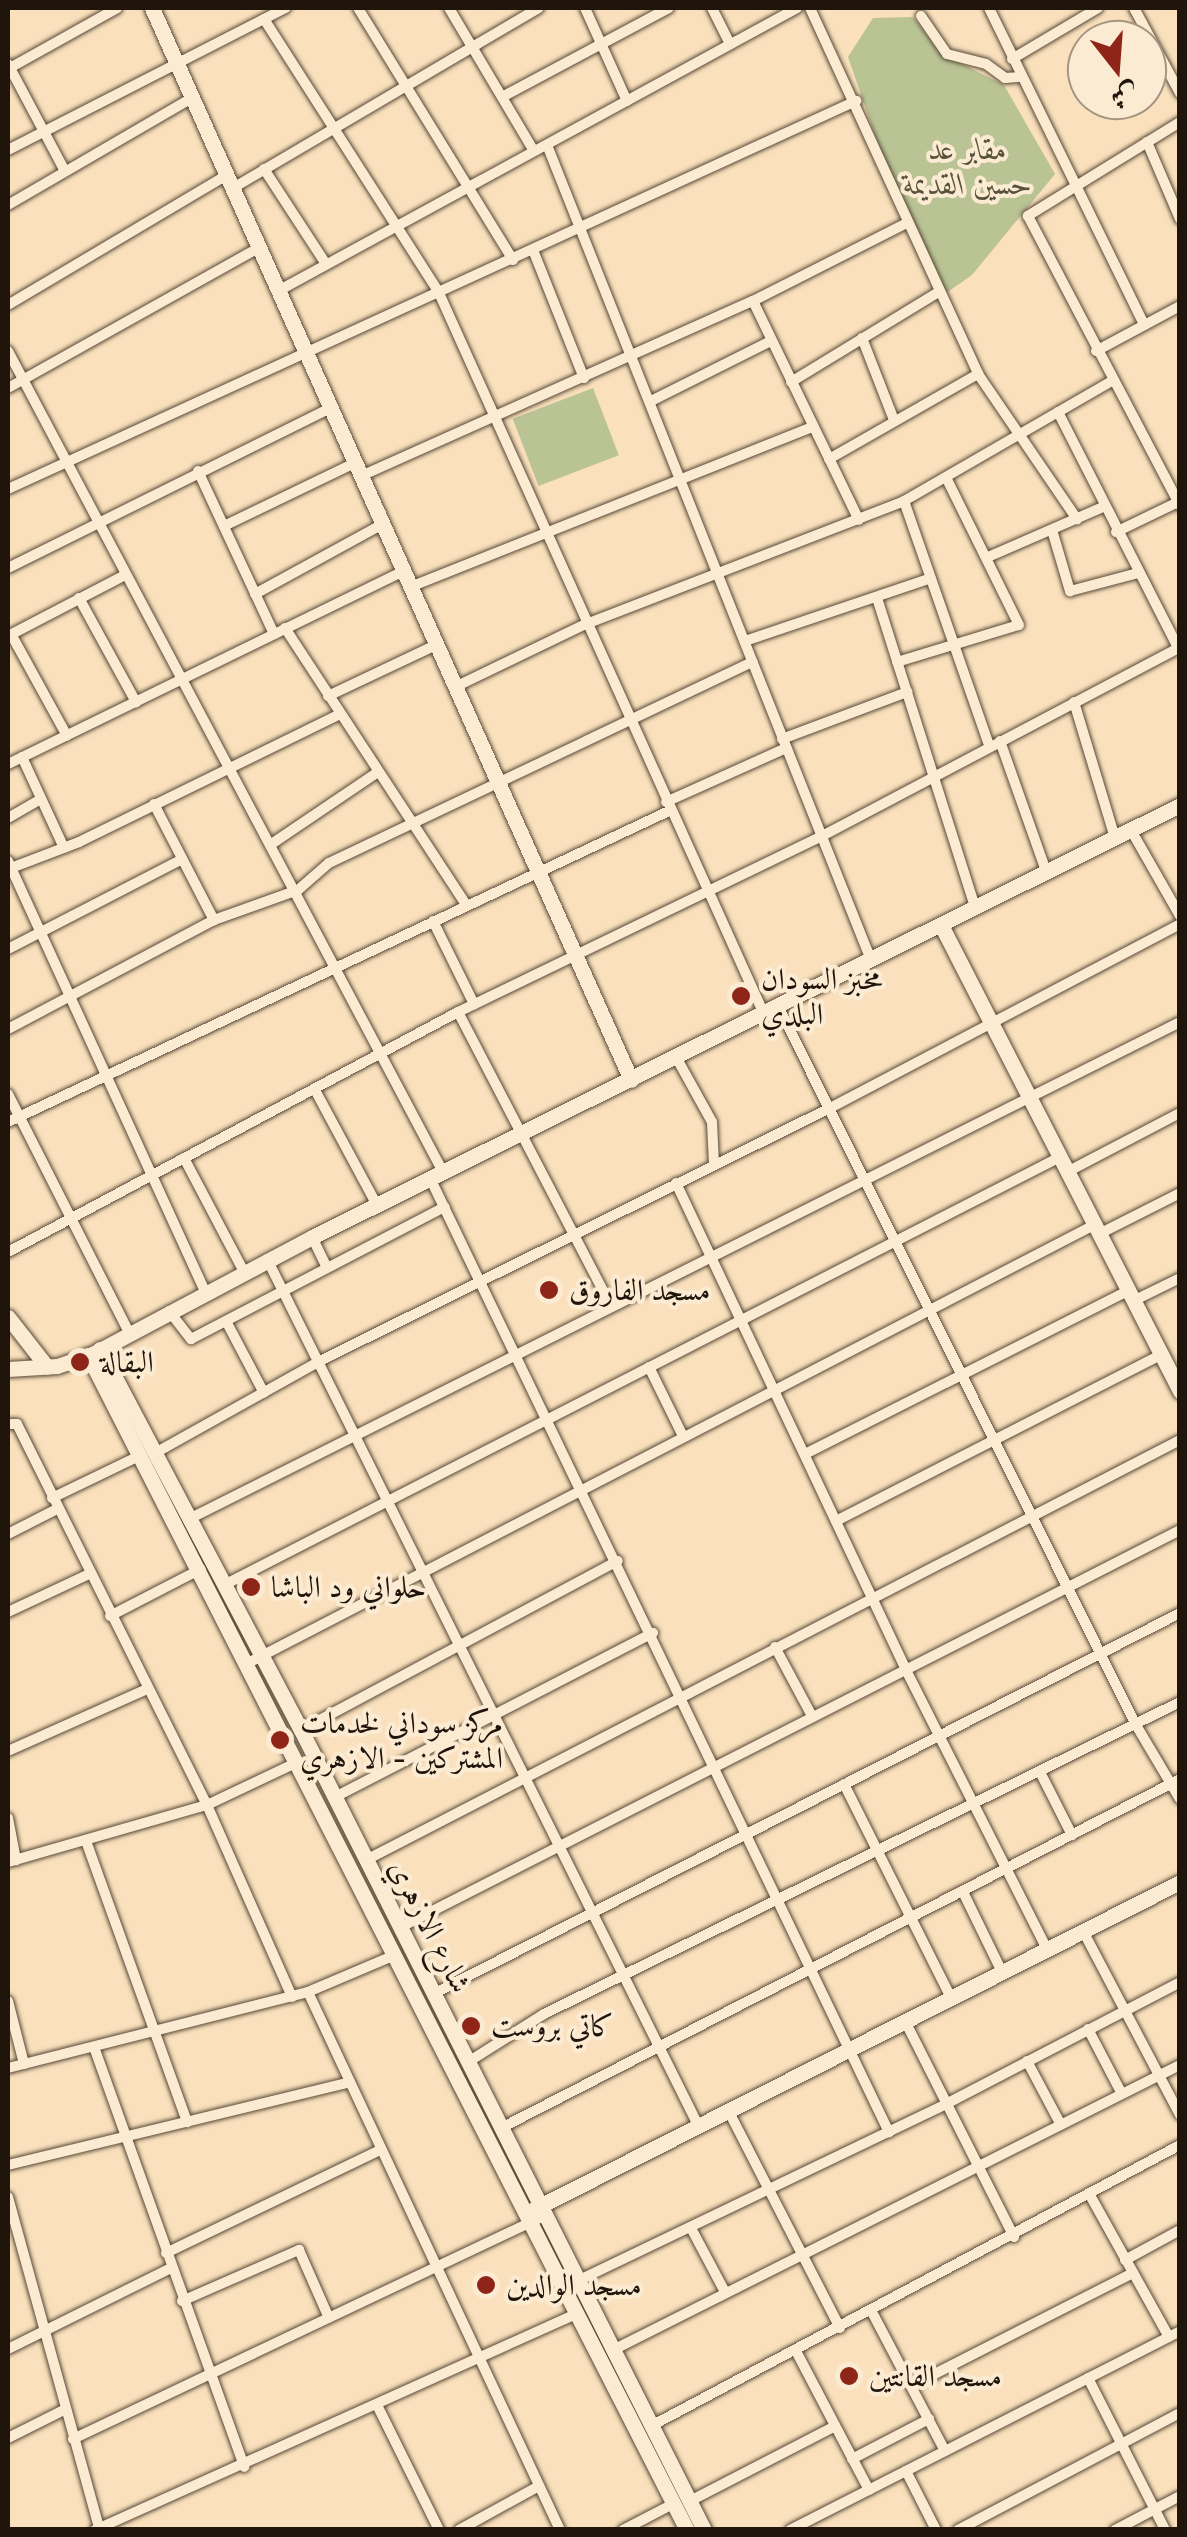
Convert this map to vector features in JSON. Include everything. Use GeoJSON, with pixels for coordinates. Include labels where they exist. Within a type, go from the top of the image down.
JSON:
{"type":"FeatureCollection","features":[{"type":"Feature","properties":{"kind":"street"},"geometry":{"type":"LineString","coordinates":[[65,171],[8,67],[116,8]]}},
{"type":"Feature","properties":{"kind":"street"},"geometry":{"type":"LineString","coordinates":[[152,8],[631,1080]]}},
{"type":"Feature","properties":{"kind":"street"},"geometry":{"type":"LineString","coordinates":[[358,8],[514,260]]}},
{"type":"Feature","properties":{"kind":"street"},"geometry":{"type":"LineString","coordinates":[[448,8],[534,151]]}},
{"type":"Feature","properties":{"kind":"street"},"geometry":{"type":"LineString","coordinates":[[8,305],[230,182],[264,169],[539,8]]}},
{"type":"Feature","properties":{"kind":"street"},"geometry":{"type":"LineString","coordinates":[[584,8],[627,101]]}},
{"type":"Feature","properties":{"kind":"street"},"geometry":{"type":"LineString","coordinates":[[502,97],[669,8]]}},
{"type":"Feature","properties":{"kind":"street"},"geometry":{"type":"LineString","coordinates":[[712,8],[730,44]]}},
{"type":"Feature","properties":{"kind":"street"},"geometry":{"type":"LineString","coordinates":[[278,291],[396,230],[796,8]]}},
{"type":"Feature","properties":{"kind":"street"},"geometry":{"type":"LineString","coordinates":[[810,8],[856,100],[905,224],[978,374],[1077,519]]}},
{"type":"Feature","properties":{"kind":"street"},"geometry":{"type":"LineString","coordinates":[[989,8],[1071,184],[1144,325]]}},
{"type":"Feature","properties":{"kind":"street"},"geometry":{"type":"LineString","coordinates":[[1012,59],[1098,8]]}},
{"type":"Feature","properties":{"kind":"street"},"geometry":{"type":"LineString","coordinates":[[1134,8],[1180,92]]}},
{"type":"Feature","properties":{"kind":"street"},"geometry":{"type":"LineString","coordinates":[[8,150],[175,60],[280,9]]}},
{"type":"Feature","properties":{"kind":"street"},"geometry":{"type":"LineString","coordinates":[[920,16],[947,54],[986,64],[1000,76],[1021,76]]}},
{"type":"Feature","properties":{"kind":"street"},"geometry":{"type":"LineString","coordinates":[[264,19],[330,128],[439,293],[705,888],[828,1109],[930,1306],[1136,1725],[1176,1781],[1180,1799]]}},
{"type":"Feature","properties":{"kind":"street"},"geometry":{"type":"LineString","coordinates":[[8,206],[192,98]]}},
{"type":"Feature","properties":{"kind":"street"},"geometry":{"type":"LineString","coordinates":[[8,489],[856,100]]}},
{"type":"Feature","properties":{"kind":"street"},"geometry":{"type":"LineString","coordinates":[[1116,532],[1179,504],[1028,216],[1071,184],[1180,122]]}},
{"type":"Feature","properties":{"kind":"street"},"geometry":{"type":"LineString","coordinates":[[1147,142],[1180,220]]}},
{"type":"Feature","properties":{"kind":"street"},"geometry":{"type":"LineString","coordinates":[[547,144],[585,227],[716,571],[871,960]]}},
{"type":"Feature","properties":{"kind":"street"},"geometry":{"type":"LineString","coordinates":[[264,169],[326,264]]}},
{"type":"Feature","properties":{"kind":"street"},"geometry":{"type":"LineString","coordinates":[[224,526],[584,378],[753,301],[905,224]]}},
{"type":"Feature","properties":{"kind":"street"},"geometry":{"type":"LineString","coordinates":[[8,388],[259,248]]}},
{"type":"Feature","properties":{"kind":"street"},"geometry":{"type":"LineString","coordinates":[[533,250],[584,378]]}},
{"type":"Feature","properties":{"kind":"street"},"geometry":{"type":"LineString","coordinates":[[790,382],[937,293]]}},
{"type":"Feature","properties":{"kind":"street"},"geometry":{"type":"LineString","coordinates":[[753,301],[859,520]]}},
{"type":"Feature","properties":{"kind":"street"},"geometry":{"type":"LineString","coordinates":[[1096,351],[1180,306]]}},
{"type":"Feature","properties":{"kind":"street"},"geometry":{"type":"LineString","coordinates":[[862,338],[894,420]]}},
{"type":"Feature","properties":{"kind":"street"},"geometry":{"type":"LineString","coordinates":[[652,401],[771,340]]}},
{"type":"Feature","properties":{"kind":"street"},"geometry":{"type":"LineString","coordinates":[[8,351],[64,464],[226,767],[298,890],[382,1053],[436,1175],[445,1208],[749,1832],[811,1972],[889,2132]]}},
{"type":"Feature","properties":{"kind":"street"},"geometry":{"type":"LineString","coordinates":[[828,460],[978,374]]}},
{"type":"Feature","properties":{"kind":"street"},"geometry":{"type":"LineString","coordinates":[[455,687],[586,624],[904,501],[947,480],[1112,381]]}},
{"type":"Feature","properties":{"kind":"street"},"geometry":{"type":"LineString","coordinates":[[8,568],[330,408]]}},
{"type":"Feature","properties":{"kind":"street"},"geometry":{"type":"LineString","coordinates":[[8,1252],[458,1012],[705,888],[822,836],[932,774],[1179,648],[1103,507],[1058,412]]}},
{"type":"Feature","properties":{"kind":"street"},"geometry":{"type":"LineString","coordinates":[[8,764],[279,631],[407,579],[549,532],[812,427]]}},
{"type":"Feature","properties":{"kind":"street"},"geometry":{"type":"LineString","coordinates":[[198,471],[255,594],[328,696],[375,774],[465,903]]}},
{"type":"Feature","properties":{"kind":"street"},"geometry":{"type":"LineString","coordinates":[[898,662],[1019,625],[947,480]]}},
{"type":"Feature","properties":{"kind":"street"},"geometry":{"type":"LineString","coordinates":[[904,501],[953,645],[1046,871]]}},
{"type":"Feature","properties":{"kind":"street"},"geometry":{"type":"LineString","coordinates":[[988,557],[1103,507]]}},
{"type":"Feature","properties":{"kind":"street"},"geometry":{"type":"LineString","coordinates":[[255,594],[382,524]]}},
{"type":"Feature","properties":{"kind":"street"},"geometry":{"type":"LineString","coordinates":[[1052,530],[1070,591],[1138,572]]}},
{"type":"Feature","properties":{"kind":"street"},"geometry":{"type":"LineString","coordinates":[[66,736],[9,635],[125,575]]}},
{"type":"Feature","properties":{"kind":"street"},"geometry":{"type":"LineString","coordinates":[[745,641],[930,578]]}},
{"type":"Feature","properties":{"kind":"street"},"geometry":{"type":"LineString","coordinates":[[80,598],[136,702]]}},
{"type":"Feature","properties":{"kind":"street"},"geometry":{"type":"LineString","coordinates":[[877,598],[974,907]]}},
{"type":"Feature","properties":{"kind":"street"},"geometry":{"type":"LineString","coordinates":[[328,696],[436,644]]}},
{"type":"Feature","properties":{"kind":"street"},"geometry":{"type":"LineString","coordinates":[[8,1029],[214,920],[298,890],[329,863],[629,716],[753,662]]}},
{"type":"Feature","properties":{"kind":"street"},"geometry":{"type":"LineString","coordinates":[[13,1119],[669,806],[784,743],[907,692]]}},
{"type":"Feature","properties":{"kind":"street"},"geometry":{"type":"LineString","coordinates":[[1074,702],[1123,834],[1180,916]]}},
{"type":"Feature","properties":{"kind":"street"},"geometry":{"type":"LineString","coordinates":[[204,1291],[9,864],[64,848],[338,714]]}},
{"type":"Feature","properties":{"kind":"street"},"geometry":{"type":"LineString","coordinates":[[22,757],[64,848]]}},
{"type":"Feature","properties":{"kind":"street"},"geometry":{"type":"LineString","coordinates":[[270,845],[375,774]]}},
{"type":"Feature","properties":{"kind":"street"},"geometry":{"type":"LineString","coordinates":[[8,818],[41,799]]}},
{"type":"Feature","properties":{"kind":"street"},"geometry":{"type":"LineString","coordinates":[[154,804],[214,920]]}},
{"type":"Feature","properties":{"kind":"street"},"geometry":{"type":"LineString","coordinates":[[8,1369],[47,1368],[94,1352],[204,1291],[1180,806]]}},
{"type":"Feature","properties":{"kind":"street"},"geometry":{"type":"LineString","coordinates":[[8,949],[182,859]]}},
{"type":"Feature","properties":{"kind":"street"},"geometry":{"type":"LineString","coordinates":[[433,921],[474,1004]]}},
{"type":"Feature","properties":{"kind":"street"},"geometry":{"type":"LineString","coordinates":[[8,1534],[54,1504],[318,1362],[828,1109],[1180,924]]}},
{"type":"Feature","properties":{"kind":"street"},"geometry":{"type":"LineString","coordinates":[[941,925],[1160,1355],[1175,1370],[1180,1392]]}},
{"type":"Feature","properties":{"kind":"street"},"geometry":{"type":"LineString","coordinates":[[458,1012],[610,1304]]}},
{"type":"Feature","properties":{"kind":"street"},"geometry":{"type":"LineString","coordinates":[[191,1518],[514,1351],[1180,1022]]}},
{"type":"Feature","properties":{"kind":"street"},"geometry":{"type":"LineString","coordinates":[[676,1057],[712,1122],[714,1164]]}},
{"type":"Feature","properties":{"kind":"street"},"geometry":{"type":"LineString","coordinates":[[315,1090],[377,1205]]}},
{"type":"Feature","properties":{"kind":"street"},"geometry":{"type":"LineString","coordinates":[[8,1094],[13,1119],[129,1332]]}},
{"type":"Feature","properties":{"kind":"street"},"geometry":{"type":"LineString","coordinates":[[226,1584],[741,1320],[1063,1164],[1180,1113]]}},
{"type":"Feature","properties":{"kind":"street"},"geometry":{"type":"LineString","coordinates":[[184,1158],[244,1272]]}},
{"type":"Feature","properties":{"kind":"street"},"geometry":{"type":"LineString","coordinates":[[676,1183],[938,1736],[1048,1949]]}},
{"type":"Feature","properties":{"kind":"street"},"geometry":{"type":"LineString","coordinates":[[255,1660],[422,1569],[930,1306],[1180,1193]]}},
{"type":"Feature","properties":{"kind":"street"},"geometry":{"type":"LineString","coordinates":[[169,1310],[188,1339],[445,1208]]}},
{"type":"Feature","properties":{"kind":"street"},"geometry":{"type":"LineString","coordinates":[[312,1237],[327,1268]]}},
{"type":"Feature","properties":{"kind":"street"},"geometry":{"type":"LineString","coordinates":[[267,1260],[698,2125]]}},
{"type":"Feature","properties":{"kind":"street"},"geometry":{"type":"LineString","coordinates":[[804,1454],[963,1372],[1130,1296],[1180,1278]]}},
{"type":"Feature","properties":{"kind":"street"},"geometry":{"type":"LineString","coordinates":[[8,1318],[47,1368]]}},
{"type":"Feature","properties":{"kind":"street"},"geometry":{"type":"LineString","coordinates":[[226,1320],[264,1392]]}},
{"type":"Feature","properties":{"kind":"street","name":"شارع الازهري"},"geometry":{"type":"LineString","coordinates":[[94,1352],[226,1584],[298,1762],[395,1955],[535,2214],[577,2282],[651,2426],[682,2502],[687,2530]]}},
{"type":"Feature","properties":{"kind":"street"},"geometry":{"type":"LineString","coordinates":[[836,1521],[1160,1355]]}},
{"type":"Feature","properties":{"kind":"street"},"geometry":{"type":"LineString","coordinates":[[649,1367],[683,1436]]}},
{"type":"Feature","properties":{"kind":"street"},"geometry":{"type":"LineString","coordinates":[[8,1424],[17,1424],[207,1805],[292,1997]]}},
{"type":"Feature","properties":{"kind":"street"},"geometry":{"type":"LineString","coordinates":[[366,1860],[1180,1440]]}},
{"type":"Feature","properties":{"kind":"street","name":"شارع الازهري"},"geometry":{"type":"LineString","coordinates":[[150,1453],[202,1569],[301,1730],[501,2128],[576,2314],[682,2502],[704,2530]]}},
{"type":"Feature","properties":{"kind":"street"},"geometry":{"type":"LineString","coordinates":[[401,1927],[1180,1530]]}},
{"type":"Feature","properties":{"kind":"street"},"geometry":{"type":"LineString","coordinates":[[301,1730],[618,1561]]}},
{"type":"Feature","properties":{"kind":"street"},"geometry":{"type":"LineString","coordinates":[[110,1616],[202,1569]]}},
{"type":"Feature","properties":{"kind":"street"},"geometry":{"type":"LineString","coordinates":[[8,1612],[89,1574]]}},
{"type":"Feature","properties":{"kind":"street"},"geometry":{"type":"LineString","coordinates":[[433,1994],[1180,1613]]}},
{"type":"Feature","properties":{"kind":"street"},"geometry":{"type":"LineString","coordinates":[[334,1798],[652,1633]]}},
{"type":"Feature","properties":{"kind":"street"},"geometry":{"type":"LineString","coordinates":[[776,1647],[812,1716]]}},
{"type":"Feature","properties":{"kind":"street"},"geometry":{"type":"LineString","coordinates":[[8,1751],[147,1689]]}},
{"type":"Feature","properties":{"kind":"street"},"geometry":{"type":"LineString","coordinates":[[468,2062],[544,2014],[782,1901],[1180,1702]]}},
{"type":"Feature","properties":{"kind":"street"},"geometry":{"type":"LineString","coordinates":[[8,1818],[12,1861],[207,1805],[298,1762]]}},
{"type":"Feature","properties":{"kind":"street"},"geometry":{"type":"LineString","coordinates":[[1040,1772],[1072,1836]]}},
{"type":"Feature","properties":{"kind":"street"},"geometry":{"type":"LineString","coordinates":[[501,2128],[1176,1781]]}},
{"type":"Feature","properties":{"kind":"street"},"geometry":{"type":"LineString","coordinates":[[844,1784],[951,1998]]}},
{"type":"Feature","properties":{"kind":"street"},"geometry":{"type":"LineString","coordinates":[[86,1841],[186,2122]]}},
{"type":"Feature","properties":{"kind":"street"},"geometry":{"type":"LineString","coordinates":[[73,2439],[441,2266],[698,2125],[1180,1882]]}},
{"type":"Feature","properties":{"kind":"street"},"geometry":{"type":"LineString","coordinates":[[963,1892],[1002,1972]]}},
{"type":"Feature","properties":{"kind":"street"},"geometry":{"type":"LineString","coordinates":[[1084,1931],[1128,2008],[1180,2116]]}},
{"type":"Feature","properties":{"kind":"street"},"geometry":{"type":"LineString","coordinates":[[8,2068],[292,1997],[395,1955]]}},
{"type":"Feature","properties":{"kind":"street"},"geometry":{"type":"LineString","coordinates":[[577,2282],[948,2103],[1180,1982]]}},
{"type":"Feature","properties":{"kind":"street"},"geometry":{"type":"LineString","coordinates":[[308,1992],[346,2083],[441,2266],[560,2530]]}},
{"type":"Feature","properties":{"kind":"street"},"geometry":{"type":"LineString","coordinates":[[8,2001],[24,2064]]}},
{"type":"Feature","properties":{"kind":"street"},"geometry":{"type":"LineString","coordinates":[[905,2021],[1014,2237]]}},
{"type":"Feature","properties":{"kind":"street"},"geometry":{"type":"LineString","coordinates":[[1088,2029],[1122,2094]]}},
{"type":"Feature","properties":{"kind":"street"},"geometry":{"type":"LineString","coordinates":[[94,2047],[244,2467]]}},
{"type":"Feature","properties":{"kind":"street"},"geometry":{"type":"LineString","coordinates":[[1027,2061],[1060,2123]]}},
{"type":"Feature","properties":{"kind":"street"},"geometry":{"type":"LineString","coordinates":[[612,2350],[1180,2065]]}},
{"type":"Feature","properties":{"kind":"street"},"geometry":{"type":"LineString","coordinates":[[8,2165],[346,2083]]}},
{"type":"Feature","properties":{"kind":"street"},"geometry":{"type":"LineString","coordinates":[[728,2110],[840,2328]]}},
{"type":"Feature","properties":{"kind":"street"},"geometry":{"type":"LineString","coordinates":[[651,2426],[1091,2197],[1098,2186],[1180,2145]]}},
{"type":"Feature","properties":{"kind":"street"},"geometry":{"type":"LineString","coordinates":[[166,2253],[380,2150]]}},
{"type":"Feature","properties":{"kind":"street"},"geometry":{"type":"LineString","coordinates":[[8,2196],[98,2529],[378,2407],[576,2314]]}},
{"type":"Feature","properties":{"kind":"street"},"geometry":{"type":"LineString","coordinates":[[790,2530],[1174,2334],[1125,2260],[1091,2197]]}},
{"type":"Feature","properties":{"kind":"street"},"geometry":{"type":"LineString","coordinates":[[691,2228],[725,2292]]}},
{"type":"Feature","properties":{"kind":"street"},"geometry":{"type":"LineString","coordinates":[[1125,2260],[1180,2230]]}},
{"type":"Feature","properties":{"kind":"street"},"geometry":{"type":"LineString","coordinates":[[182,2301],[299,2250],[329,2318]]}},
{"type":"Feature","properties":{"kind":"street"},"geometry":{"type":"LineString","coordinates":[[8,2349],[171,2268]]}},
{"type":"Feature","properties":{"kind":"street"},"geometry":{"type":"LineString","coordinates":[[911,2386],[1133,2273]]}},
{"type":"Feature","properties":{"kind":"street"},"geometry":{"type":"LineString","coordinates":[[872,2312],[945,2451]]}},
{"type":"Feature","properties":{"kind":"street"},"geometry":{"type":"LineString","coordinates":[[796,2351],[868,2490]]}},
{"type":"Feature","properties":{"kind":"street"},"geometry":{"type":"LineString","coordinates":[[1088,2378],[1165,2530]]}},
{"type":"Feature","properties":{"kind":"street"},"geometry":{"type":"LineString","coordinates":[[378,2407],[440,2530]]}},
{"type":"Feature","properties":{"kind":"street"},"geometry":{"type":"LineString","coordinates":[[8,2438],[64,2410]]}},
{"type":"Feature","properties":{"kind":"street"},"geometry":{"type":"LineString","coordinates":[[958,2530],[1180,2414]]}},
{"type":"Feature","properties":{"kind":"street"},"geometry":{"type":"LineString","coordinates":[[852,2459],[928,2419]]}},
{"type":"Feature","properties":{"kind":"street"},"geometry":{"type":"LineString","coordinates":[[623,2530],[835,2426]]}},
{"type":"Feature","properties":{"kind":"street"},"geometry":{"type":"LineString","coordinates":[[906,2470],[936,2530]]}},
{"type":"Feature","properties":{"kind":"street"},"geometry":{"type":"LineString","coordinates":[[459,2530],[539,2486]]}},
{"type":"Feature","properties":{"kind":"street"},"geometry":{"type":"LineString","coordinates":[[1114,2530],[1180,2496]]}},
{"type":"Feature","properties":{"kind":"green space","name":"مقابر عد حسين القديمة"},"geometry":{"type":"Polygon","coordinates":[[[913,17],[940,53],[1004,85],[1055,174],[972,275],[946,293],[885,164],[848,57],[873,18],[913,17]]]}},
{"type":"Feature","properties":{"kind":"green space"},"geometry":{"type":"Polygon","coordinates":[[[593,388],[619,455],[539,486],[513,419],[593,388]]]}},
{"type":"Feature","properties":{"kind":"place","name":"مخبز السودان البلدي"},"geometry":{"type":"Point","coordinates":[741,996]}},
{"type":"Feature","properties":{"kind":"place","name":"مسجد الفاروق"},"geometry":{"type":"Point","coordinates":[549,1290]}},
{"type":"Feature","properties":{"kind":"place","name":"البقالة"},"geometry":{"type":"Point","coordinates":[80,1362]}},
{"type":"Feature","properties":{"kind":"place","name":"حلواني ود الباشا"},"geometry":{"type":"Point","coordinates":[251,1587]}},
{"type":"Feature","properties":{"kind":"place","name":"مركز سوداني لخدمات المشتركين - الازهري"},"geometry":{"type":"Point","coordinates":[280,1740]}},
{"type":"Feature","properties":{"kind":"place","name":"كاتي بروست"},"geometry":{"type":"Point","coordinates":[471,2026]}},
{"type":"Feature","properties":{"kind":"place","name":"مسجد الوالدين"},"geometry":{"type":"Point","coordinates":[486,2285]}},
{"type":"Feature","properties":{"kind":"place","name":"مسجد القانتين"},"geometry":{"type":"Point","coordinates":[849,2376]}}]}
